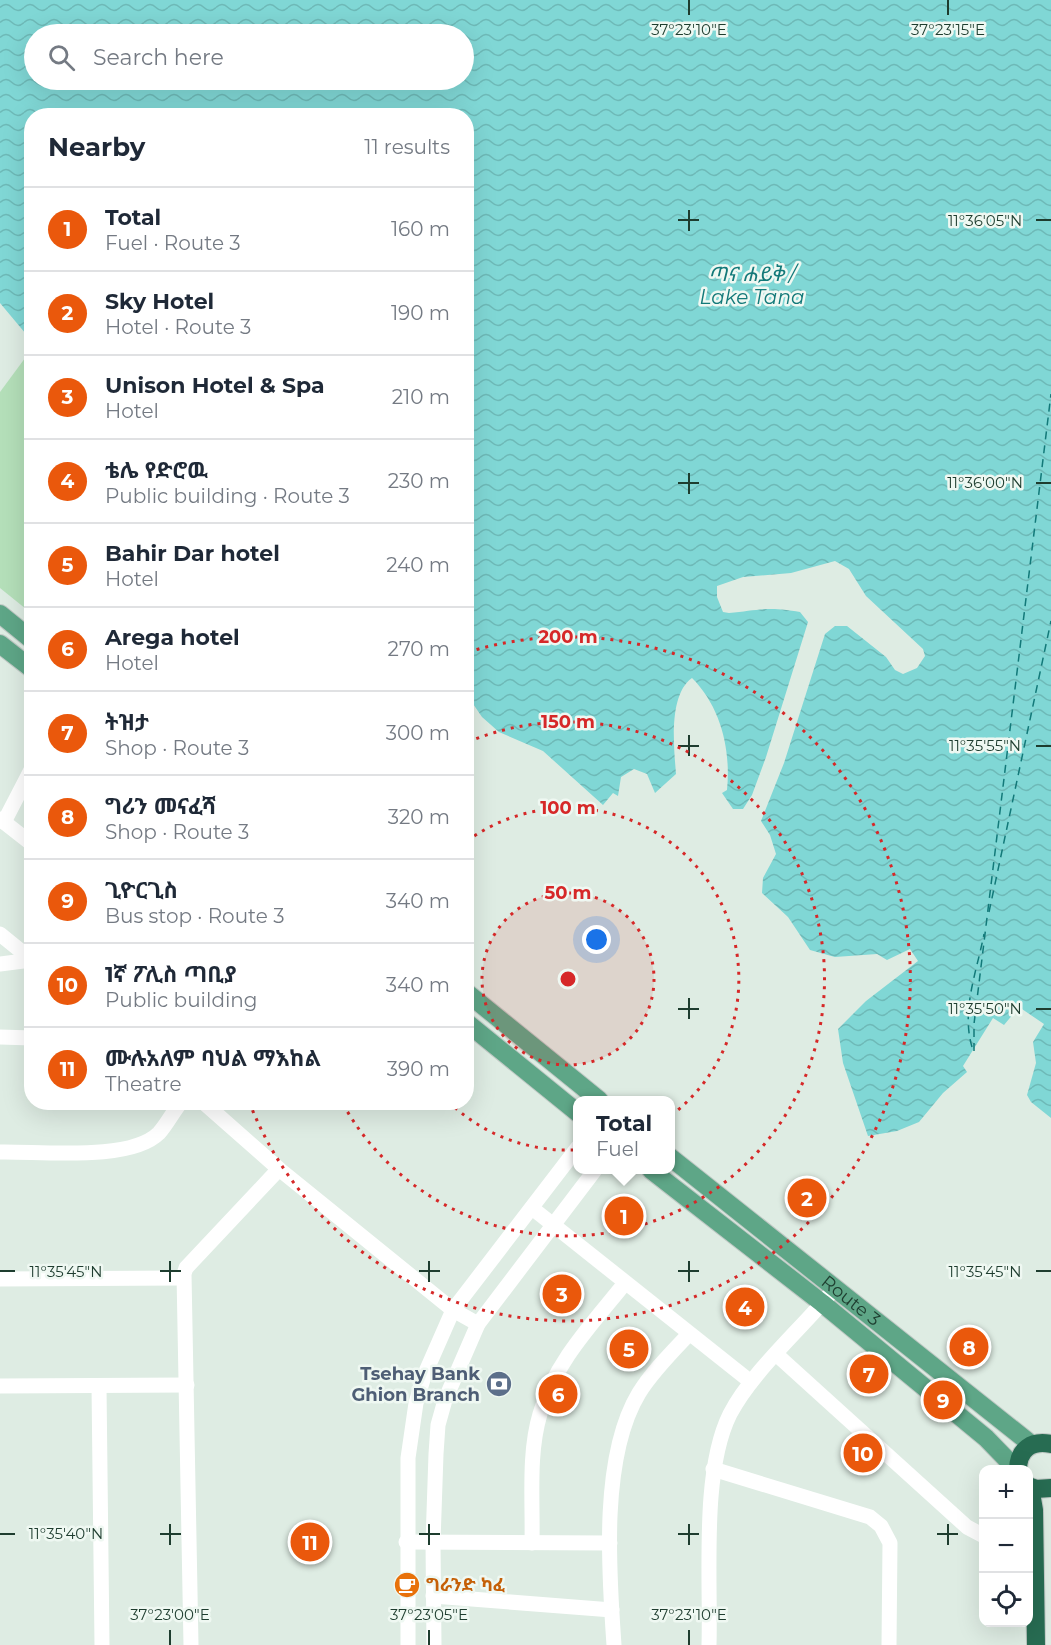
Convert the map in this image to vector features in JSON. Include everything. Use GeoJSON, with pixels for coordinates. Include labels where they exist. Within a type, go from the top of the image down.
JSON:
{"type":"FeatureCollection","features":[{"type":"Feature","properties":{"kind":"highway"},"geometry":{"type":"LineString","coordinates":[[1018,1465],[1020,1455],[1031,1444],[1051,1444]]}},
{"type":"Feature","properties":{"kind":"highway"},"geometry":{"type":"LineString","coordinates":[[1033,1488],[1051,1488]]}},
{"type":"Feature","properties":{"kind":"highway"},"geometry":{"type":"LineString","coordinates":[[1033,1570],[1036,1645]]}},
{"type":"Feature","properties":{"kind":"main road"},"geometry":{"type":"LineString","coordinates":[[0,614],[24,634]]}},
{"type":"Feature","properties":{"kind":"main road"},"geometry":{"type":"LineString","coordinates":[[0,644],[24,663]]}},
{"type":"Feature","properties":{"kind":"main road"},"geometry":{"type":"LineString","coordinates":[[474,999],[593,1096]]}},
{"type":"Feature","properties":{"kind":"main road"},"geometry":{"type":"LineString","coordinates":[[474,1028],[573,1109]]}},
{"type":"Feature","properties":{"kind":"main road","name":"Route 3"},"geometry":{"type":"LineString","coordinates":[[675,1161],[1031,1444]]}},
{"type":"Feature","properties":{"kind":"main road"},"geometry":{"type":"LineString","coordinates":[[656,1174],[822,1303],[986,1438],[1012,1465]]}},
{"type":"Feature","properties":{"kind":"street"},"geometry":{"type":"LineString","coordinates":[[24,782],[2,820],[24,838]]}},
{"type":"Feature","properties":{"kind":"street"},"geometry":{"type":"LineString","coordinates":[[0,934],[24,954]]}},
{"type":"Feature","properties":{"kind":"street"},"geometry":{"type":"LineString","coordinates":[[0,964],[24,961]]}},
{"type":"Feature","properties":{"kind":"street"},"geometry":{"type":"LineString","coordinates":[[0,1037],[24,1038]]}},
{"type":"Feature","properties":{"kind":"street"},"geometry":{"type":"LineString","coordinates":[[0,1152],[91,1151],[139,1146],[159,1133],[175,1110]]}},
{"type":"Feature","properties":{"kind":"street"},"geometry":{"type":"LineString","coordinates":[[212,1110],[279,1168],[453,1310],[478,1324]]}},
{"type":"Feature","properties":{"kind":"street"},"geometry":{"type":"LineString","coordinates":[[408,1645],[406,1542],[408,1458],[416,1403],[437,1341],[453,1310],[573,1154]]}},
{"type":"Feature","properties":{"kind":"street"},"geometry":{"type":"LineString","coordinates":[[191,1645],[183,1278],[186,1268],[279,1168]]}},
{"type":"Feature","properties":{"kind":"street"},"geometry":{"type":"LineString","coordinates":[[434,1645],[433,1542],[438,1425],[453,1376],[478,1324],[592,1174]]}},
{"type":"Feature","properties":{"kind":"street"},"geometry":{"type":"LineString","coordinates":[[532,1208],[751,1382]]}},
{"type":"Feature","properties":{"kind":"street"},"geometry":{"type":"LineString","coordinates":[[0,1279],[183,1278]]}},
{"type":"Feature","properties":{"kind":"street"},"geometry":{"type":"LineString","coordinates":[[532,1543],[534,1453],[539,1414],[550,1386],[567,1355],[625,1283]]}},
{"type":"Feature","properties":{"kind":"street"},"geometry":{"type":"LineString","coordinates":[[710,1645],[713,1469],[720,1437],[731,1412],[751,1382],[836,1287]]}},
{"type":"Feature","properties":{"kind":"street"},"geometry":{"type":"LineString","coordinates":[[614,1645],[610,1543],[615,1464],[624,1426],[639,1393],[689,1334]]}},
{"type":"Feature","properties":{"kind":"street"},"geometry":{"type":"LineString","coordinates":[[777,1355],[967,1527],[979,1533]]}},
{"type":"Feature","properties":{"kind":"street"},"geometry":{"type":"LineString","coordinates":[[0,1386],[187,1385]]}},
{"type":"Feature","properties":{"kind":"street"},"geometry":{"type":"LineString","coordinates":[[99,1386],[102,1645]]}},
{"type":"Feature","properties":{"kind":"street"},"geometry":{"type":"LineString","coordinates":[[713,1469],[870,1517],[881,1526],[890,1543],[889,1645]]}},
{"type":"Feature","properties":{"kind":"street"},"geometry":{"type":"LineString","coordinates":[[406,1542],[610,1543]]}},
{"type":"Feature","properties":{"kind":"street"},"geometry":{"type":"LineString","coordinates":[[433,1596],[612,1610]]}},
{"type":"Feature","properties":{"kind":"green space"},"geometry":{"type":"Polygon","coordinates":[[[24,359],[24,607],[0,588],[0,392],[24,359]]]}},
{"type":"Feature","properties":{"kind":"water","name":"ጣና ሐይቅ / Lake Tana"},"geometry":{"type":"Polygon","coordinates":[[[0,0],[1051,0],[1051,1118],[1031,1102],[1027,1095],[1036,1063],[1033,1042],[1044,1024],[1019,1007],[1004,1025],[993,1018],[963,1066],[967,1072],[943,1093],[919,1122],[897,1131],[868,1136],[843,1063],[838,1029],[866,1001],[918,961],[910,949],[887,960],[877,954],[835,957],[810,950],[788,917],[762,893],[763,878],[776,854],[770,835],[761,821],[784,763],[825,634],[835,626],[847,626],[886,657],[895,670],[903,674],[917,668],[925,656],[923,649],[866,596],[849,569],[835,561],[791,573],[743,577],[717,586],[717,597],[723,612],[790,610],[800,612],[808,622],[766,757],[752,795],[743,809],[733,809],[722,793],[727,790],[728,775],[722,730],[710,702],[692,678],[684,686],[676,709],[674,737],[676,774],[655,793],[647,774],[634,769],[621,777],[618,796],[613,793],[603,805],[543,751],[499,732],[482,717],[474,705],[474,108],[24,108],[24,332],[0,303],[0,0]]]}},
{"type":"Feature","properties":{"kind":"ferry route"},"geometry":{"type":"LineString","coordinates":[[974,1051],[974,1024],[1051,394]]}},
{"type":"Feature","properties":{"kind":"ferry route"},"geometry":{"type":"LineString","coordinates":[[989,912],[1051,621]]}},
{"type":"Feature","properties":{"kind":"ferry route"},"geometry":{"type":"LineString","coordinates":[[972,1047],[969,1033],[969,1005],[984,934]]}},
{"type":"Feature","properties":{"kind":"place","name":"Sky Hotel"},"geometry":{"type":"Point","coordinates":[807,1198]}},
{"type":"Feature","properties":{"kind":"place","name":"Total"},"geometry":{"type":"Point","coordinates":[624,1216]}},
{"type":"Feature","properties":{"kind":"place","name":"Unison Hotel & Spa"},"geometry":{"type":"Point","coordinates":[562,1294]}},
{"type":"Feature","properties":{"kind":"place","name":"ቴሌ የድሮዉ"},"geometry":{"type":"Point","coordinates":[745,1307]}},
{"type":"Feature","properties":{"kind":"place","name":"ግሪን መናፈሻ"},"geometry":{"type":"Point","coordinates":[969,1347]}},
{"type":"Feature","properties":{"kind":"place","name":"Bahir Dar hotel"},"geometry":{"type":"Point","coordinates":[629,1349]}},
{"type":"Feature","properties":{"kind":"place","name":"ትዝታ"},"geometry":{"type":"Point","coordinates":[869,1374]}},
{"type":"Feature","properties":{"kind":"place","name":"Tsehay Bank Ghion Branch"},"geometry":{"type":"Point","coordinates":[499,1384]}},
{"type":"Feature","properties":{"kind":"place","name":"Arega hotel"},"geometry":{"type":"Point","coordinates":[558,1394]}},
{"type":"Feature","properties":{"kind":"place","name":"ጊዮርጊስ"},"geometry":{"type":"Point","coordinates":[943,1400]}},
{"type":"Feature","properties":{"kind":"place","name":"1ኛ ፖሊስ ጣቢያ"},"geometry":{"type":"Point","coordinates":[863,1453]}},
{"type":"Feature","properties":{"kind":"place","name":"ሙሉአለም ባህል ማእከል"},"geometry":{"type":"Point","coordinates":[310,1542]}},
{"type":"Feature","properties":{"kind":"place","name":"ግራንድ ካፈ"},"geometry":{"type":"Point","coordinates":[407,1585]}}]}
